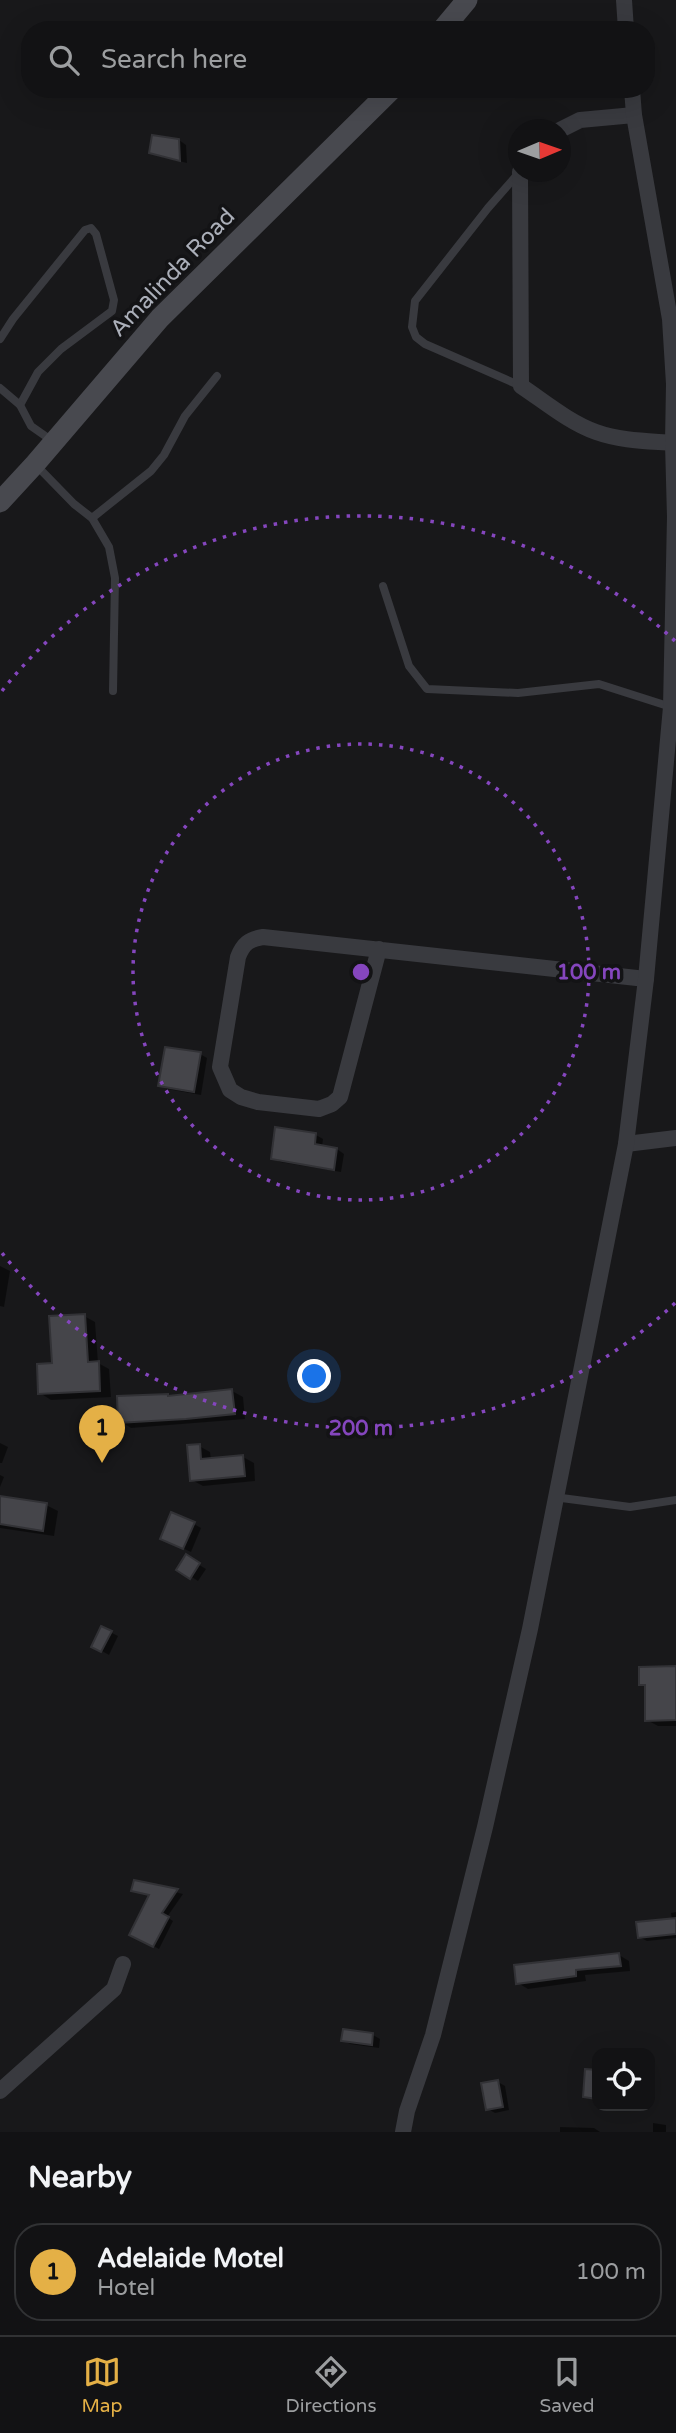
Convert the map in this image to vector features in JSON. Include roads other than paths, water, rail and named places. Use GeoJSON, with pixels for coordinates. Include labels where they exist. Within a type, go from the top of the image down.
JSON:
{"type":"FeatureCollection","features":[{"type":"Feature","properties":{"kind":"street"},"geometry":{"type":"LineString","coordinates":[[450,21],[467,0]]}},
{"type":"Feature","properties":{"kind":"street"},"geometry":{"type":"LineString","coordinates":[[624,0],[625,21]]}},
{"type":"Feature","properties":{"kind":"street","name":"Amalinda Road"},"geometry":{"type":"LineString","coordinates":[[0,502],[160,318],[383,98]]}},
{"type":"Feature","properties":{"kind":"street"},"geometry":{"type":"LineString","coordinates":[[403,2132],[407,2111],[433,2035],[485,1827],[530,1629],[626,1143],[646,979],[674,707],[675,384],[670,319],[633,98]]}},
{"type":"Feature","properties":{"kind":"street"},"geometry":{"type":"LineString","coordinates":[[571,124],[580,120],[634,115]]}},
{"type":"Feature","properties":{"kind":"street"},"geometry":{"type":"LineString","coordinates":[[520,182],[521,386],[597,433],[673,443]]}},
{"type":"Feature","properties":{"kind":"street"},"geometry":{"type":"LineString","coordinates":[[379,949],[340,1097],[332,1104],[319,1109],[258,1102],[241,1097],[230,1090],[220,1067],[238,957],[242,947],[252,939],[263,937],[379,949],[646,979]]}},
{"type":"Feature","properties":{"kind":"street"},"geometry":{"type":"LineString","coordinates":[[626,1143],[676,1138]]}},
{"type":"Feature","properties":{"kind":"street"},"geometry":{"type":"LineString","coordinates":[[0,2091],[114,1989],[123,1964]]}},
{"type":"Feature","properties":{"kind":"lane"},"geometry":{"type":"LineString","coordinates":[[511,182],[415,301],[412,327],[416,337],[425,344],[521,386]]}},
{"type":"Feature","properties":{"kind":"lane"},"geometry":{"type":"LineString","coordinates":[[0,340],[13,319],[85,230],[91,229],[96,234],[114,300],[112,312],[61,349],[38,372],[20,405]]}},
{"type":"Feature","properties":{"kind":"lane"},"geometry":{"type":"LineString","coordinates":[[92,518],[151,471],[164,455],[185,416],[218,376]]}},
{"type":"Feature","properties":{"kind":"lane"},"geometry":{"type":"LineString","coordinates":[[0,387],[20,405],[32,426],[54,442]]}},
{"type":"Feature","properties":{"kind":"lane"},"geometry":{"type":"LineString","coordinates":[[35,464],[74,504],[92,518],[109,547],[115,578],[113,691]]}},
{"type":"Feature","properties":{"kind":"lane"},"geometry":{"type":"LineString","coordinates":[[383,586],[409,666],[427,689],[518,693],[599,684],[674,707]]}},
{"type":"Feature","properties":{"kind":"lane"},"geometry":{"type":"LineString","coordinates":[[554,1497],[630,1507],[676,1500]]}},
{"type":"Feature","properties":{"kind":"place","name":"Adelaide Motel"},"geometry":{"type":"Point","coordinates":[102,1463]}}]}
